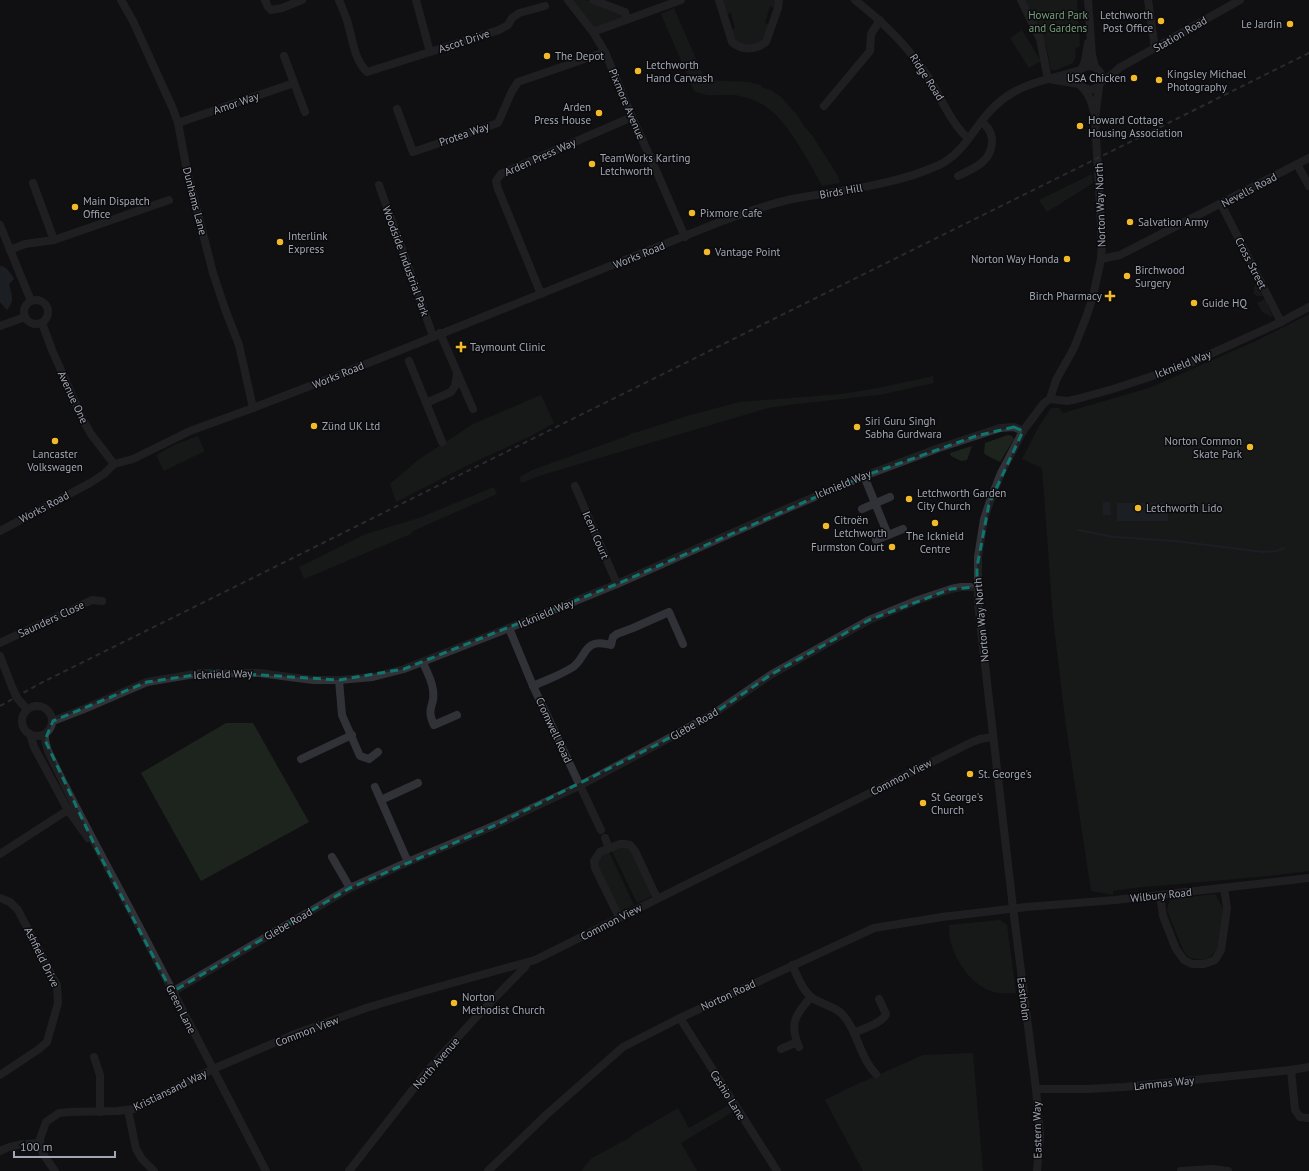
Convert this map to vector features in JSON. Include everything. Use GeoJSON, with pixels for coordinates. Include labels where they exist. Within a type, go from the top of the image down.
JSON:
{"type":"FeatureCollection","features":[{"type":"Feature","properties":{"kind":"street","name":"Dunhams Lane"},"geometry":{"type":"LineString","coordinates":[[122,0],[174,109],[186,166],[213,273],[239,346],[253,408]]}},
{"type":"Feature","properties":{"kind":"street"},"geometry":{"type":"LineString","coordinates":[[264,0],[271,10],[282,8],[302,0]]}},
{"type":"Feature","properties":{"kind":"street"},"geometry":{"type":"LineString","coordinates":[[339,0],[360,65],[367,72],[430,52]]}},
{"type":"Feature","properties":{"kind":"street","name":"Ascot Drive"},"geometry":{"type":"LineString","coordinates":[[416,0],[430,52],[499,30],[508,25],[512,18],[519,13],[545,6]]}},
{"type":"Feature","properties":{"kind":"street","name":"Pixmore Avenue"},"geometry":{"type":"LineString","coordinates":[[568,0],[593,32],[605,52],[685,237]]}},
{"type":"Feature","properties":{"kind":"street"},"geometry":{"type":"LineString","coordinates":[[593,0],[625,12],[628,19]]}},
{"type":"Feature","properties":{"kind":"street"},"geometry":{"type":"LineString","coordinates":[[593,32],[681,0]]}},
{"type":"Feature","properties":{"kind":"street"},"geometry":{"type":"LineString","coordinates":[[719,0],[732,42],[742,47],[753,48],[766,42],[778,8],[779,0]]}},
{"type":"Feature","properties":{"kind":"street","name":"Ridge Road"},"geometry":{"type":"LineString","coordinates":[[855,0],[880,20],[912,53],[929,78],[955,123],[963,135],[968,138]]}},
{"type":"Feature","properties":{"kind":"street"},"geometry":{"type":"LineString","coordinates":[[1021,0],[1040,39],[1048,79]]}},
{"type":"Feature","properties":{"kind":"street"},"geometry":{"type":"LineString","coordinates":[[1088,0],[1090,33],[1097,68],[1101,73],[1100,84],[1091,90],[1081,86],[1078,77],[1085,61],[1090,33]]}},
{"type":"Feature","properties":{"kind":"street"},"geometry":{"type":"LineString","coordinates":[[1148,0],[1155,49]]}},
{"type":"Feature","properties":{"kind":"street","name":"Station Road"},"geometry":{"type":"LineString","coordinates":[[1100,84],[1119,68],[1240,0]]}},
{"type":"Feature","properties":{"kind":"street"},"geometry":{"type":"LineString","coordinates":[[824,106],[870,51],[871,34],[880,20]]}},
{"type":"Feature","properties":{"kind":"street","name":"Protea Way"},"geometry":{"type":"LineString","coordinates":[[397,109],[413,152],[498,123],[512,91],[518,82],[605,52]]}},
{"type":"Feature","properties":{"kind":"street"},"geometry":{"type":"LineString","coordinates":[[284,56],[305,112]]}},
{"type":"Feature","properties":{"kind":"street"},"geometry":{"type":"LineString","coordinates":[[1081,69],[1086,66],[1097,68]]}},
{"type":"Feature","properties":{"kind":"street","name":"Station Road"},"geometry":{"type":"LineString","coordinates":[[1097,68],[1105,70],[1119,68]]}},
{"type":"Feature","properties":{"kind":"street","name":"Birds Hill"},"geometry":{"type":"LineString","coordinates":[[685,237],[743,213],[777,203],[894,181],[916,175],[949,160],[958,153],[968,138],[995,106],[1017,89],[1057,75],[1081,69]]}},
{"type":"Feature","properties":{"kind":"street","name":"Birds Hill"},"geometry":{"type":"LineString","coordinates":[[1048,79],[1081,86]]}},
{"type":"Feature","properties":{"kind":"street","name":"Amor Way"},"geometry":{"type":"LineString","coordinates":[[178,123],[294,83]]}},
{"type":"Feature","properties":{"kind":"street","name":"Norton Way North"},"geometry":{"type":"LineString","coordinates":[[1095,119],[1100,84]]}},
{"type":"Feature","properties":{"kind":"street","name":"Norton Way North"},"geometry":{"type":"LineString","coordinates":[[1013,908],[978,604],[978,557],[984,519],[994,489],[1023,431],[1044,403],[1050,399],[1056,380],[1074,348],[1093,296],[1101,259],[1102,231],[1095,119],[1090,99],[1081,86]]}},
{"type":"Feature","properties":{"kind":"street","name":"Arden Press Way"},"geometry":{"type":"LineString","coordinates":[[540,294],[496,181],[501,174],[632,117]]}},
{"type":"Feature","properties":{"kind":"street"},"geometry":{"type":"LineString","coordinates":[[958,176],[979,166],[990,154],[992,143],[991,132],[986,125],[981,122]]}},
{"type":"Feature","properties":{"kind":"street","name":"Nevells Road"},"geometry":{"type":"LineString","coordinates":[[1101,259],[1120,256],[1309,158]]}},
{"type":"Feature","properties":{"kind":"street"},"geometry":{"type":"LineString","coordinates":[[1297,164],[1309,186]]}},
{"type":"Feature","properties":{"kind":"street"},"geometry":{"type":"LineString","coordinates":[[33,183],[54,240]]}},
{"type":"Feature","properties":{"kind":"street","name":"Woodside Industrial Park"},"geometry":{"type":"LineString","coordinates":[[379,185],[437,335],[472,409]]}},
{"type":"Feature","properties":{"kind":"street"},"geometry":{"type":"LineString","coordinates":[[10,250],[25,244],[54,240],[169,200]]}},
{"type":"Feature","properties":{"kind":"street","name":"Cross Street"},"geometry":{"type":"LineString","coordinates":[[1221,204],[1281,322]]}},
{"type":"Feature","properties":{"kind":"street"},"geometry":{"type":"LineString","coordinates":[[0,225],[31,301]]}},
{"type":"Feature","properties":{"kind":"street","name":"Works Road"},"geometry":{"type":"LineString","coordinates":[[0,530],[90,483],[104,474],[114,464],[133,459],[190,431],[253,408],[685,237]]}},
{"type":"Feature","properties":{"kind":"street"},"geometry":{"type":"LineString","coordinates":[[31,301],[41,301],[48,307],[48,316],[42,323],[33,324],[25,318],[25,308],[31,301]]}},
{"type":"Feature","properties":{"kind":"street","name":"Icknield Way"},"geometry":{"type":"LineString","coordinates":[[1050,399],[1067,401],[1077,399],[1174,369],[1281,322],[1309,307]]}},
{"type":"Feature","properties":{"kind":"street"},"geometry":{"type":"LineString","coordinates":[[0,326],[25,318]]}},
{"type":"Feature","properties":{"kind":"street","name":"Avenue One"},"geometry":{"type":"LineString","coordinates":[[42,323],[52,350],[83,420],[91,434],[114,464]]}},
{"type":"Feature","properties":{"kind":"street"},"geometry":{"type":"LineString","coordinates":[[409,361],[442,442]]}},
{"type":"Feature","properties":{"kind":"street"},"geometry":{"type":"LineString","coordinates":[[426,403],[451,392],[455,386],[457,375]]}},
{"type":"Feature","properties":{"kind":"street","name":"Icknield Way"},"geometry":{"type":"LineString","coordinates":[[53,721],[147,682],[201,673],[259,673],[313,680],[339,680],[379,675],[423,662],[617,584],[864,476],[939,448],[1000,428],[1014,427],[1023,431]]}},
{"type":"Feature","properties":{"kind":"street"},"geometry":{"type":"LineString","coordinates":[[864,476],[888,535]]}},
{"type":"Feature","properties":{"kind":"street","name":"Iceni Court"},"geometry":{"type":"LineString","coordinates":[[574,486],[617,584]]}},
{"type":"Feature","properties":{"kind":"street"},"geometry":{"type":"LineString","coordinates":[[862,509],[890,497]]}},
{"type":"Feature","properties":{"kind":"street"},"geometry":{"type":"LineString","coordinates":[[876,540],[903,529]]}},
{"type":"Feature","properties":{"kind":"street","name":"Glebe Road"},"geometry":{"type":"LineString","coordinates":[[172,992],[350,888],[498,824],[579,786],[713,714],[772,674],[869,620],[918,600],[951,589],[961,587],[977,587]]}},
{"type":"Feature","properties":{"kind":"street","name":"Saunders Close"},"geometry":{"type":"LineString","coordinates":[[0,643],[92,600],[102,601]]}},
{"type":"Feature","properties":{"kind":"street"},"geometry":{"type":"LineString","coordinates":[[533,686],[574,667],[590,646],[601,643],[611,645],[613,638],[617,634],[669,612],[683,644]]}},
{"type":"Feature","properties":{"kind":"street","name":"Cromwell Road"},"geometry":{"type":"LineString","coordinates":[[510,628],[533,686],[609,848]]}},
{"type":"Feature","properties":{"kind":"street"},"geometry":{"type":"LineString","coordinates":[[0,656],[12,687],[26,708],[44,708],[51,715],[53,721],[50,729],[45,735],[38,736],[30,734]]}},
{"type":"Feature","properties":{"kind":"street"},"geometry":{"type":"LineString","coordinates":[[423,662],[434,690],[429,715],[434,725],[457,715]]}},
{"type":"Feature","properties":{"kind":"street"},"geometry":{"type":"LineString","coordinates":[[339,680],[342,715],[360,756],[369,759],[378,752]]}},
{"type":"Feature","properties":{"kind":"street","name":"Green Lane"},"geometry":{"type":"LineString","coordinates":[[26,708],[23,724],[25,729],[30,734],[34,747],[96,848],[154,955],[266,1171]]}},
{"type":"Feature","properties":{"kind":"street","name":"Green Lane"},"geometry":{"type":"LineString","coordinates":[[45,735],[48,750],[71,808]]}},
{"type":"Feature","properties":{"kind":"street"},"geometry":{"type":"LineString","coordinates":[[301,759],[352,735]]}},
{"type":"Feature","properties":{"kind":"street","name":"Common View"},"geometry":{"type":"LineString","coordinates":[[212,1069],[295,1034],[366,1008],[542,957],[657,898],[970,743],[980,739],[993,737]]}},
{"type":"Feature","properties":{"kind":"street"},"geometry":{"type":"LineString","coordinates":[[381,800],[418,783]]}},
{"type":"Feature","properties":{"kind":"street"},"geometry":{"type":"LineString","coordinates":[[375,787],[408,862]]}},
{"type":"Feature","properties":{"kind":"street"},"geometry":{"type":"LineString","coordinates":[[0,854],[71,808]]}},
{"type":"Feature","properties":{"kind":"street"},"geometry":{"type":"LineString","coordinates":[[619,918],[595,868],[594,860],[600,852],[620,844],[630,845],[635,851],[657,898]]}},
{"type":"Feature","properties":{"kind":"street"},"geometry":{"type":"LineString","coordinates":[[332,857],[350,888]]}},
{"type":"Feature","properties":{"kind":"street","name":"Wilbury Road"},"geometry":{"type":"LineString","coordinates":[[1013,908],[1160,895],[1309,878]]}},
{"type":"Feature","properties":{"kind":"street"},"geometry":{"type":"LineString","coordinates":[[1160,895],[1163,916],[1176,949],[1184,960],[1192,964],[1204,964],[1215,960],[1221,950],[1227,908],[1224,888]]}},
{"type":"Feature","properties":{"kind":"street","name":"Ashfield Drive"},"geometry":{"type":"LineString","coordinates":[[0,898],[10,902],[21,915],[57,985],[58,996],[58,1003],[47,1042],[0,1075]]}},
{"type":"Feature","properties":{"kind":"street","name":"Norton Road"},"geometry":{"type":"LineString","coordinates":[[488,1171],[546,1115],[623,1047],[680,1018],[874,928],[942,917],[1013,908]]}},
{"type":"Feature","properties":{"kind":"street","name":"Eastholm"},"geometry":{"type":"LineString","coordinates":[[1013,908],[1036,1089]]}},
{"type":"Feature","properties":{"kind":"street","name":"North Avenue"},"geometry":{"type":"LineString","coordinates":[[349,1171],[429,1069],[528,962]]}},
{"type":"Feature","properties":{"kind":"street"},"geometry":{"type":"LineString","coordinates":[[792,965],[810,997],[830,1005],[841,1013],[854,1033],[863,1056],[870,1068],[876,1074]]}},
{"type":"Feature","properties":{"kind":"street"},"geometry":{"type":"LineString","coordinates":[[781,1049],[798,1044],[794,1033],[794,1024],[798,1014],[810,997]]}},
{"type":"Feature","properties":{"kind":"street"},"geometry":{"type":"LineString","coordinates":[[854,1033],[884,1019],[886,1014],[880,999]]}},
{"type":"Feature","properties":{"kind":"street","name":"Cashio Lane"},"geometry":{"type":"LineString","coordinates":[[680,1018],[777,1171]]}},
{"type":"Feature","properties":{"kind":"street"},"geometry":{"type":"LineString","coordinates":[[94,1057],[100,1076],[100,1112]]}},
{"type":"Feature","properties":{"kind":"street","name":"Lammas Way"},"geometry":{"type":"LineString","coordinates":[[1036,1089],[1124,1088],[1291,1070],[1309,1066]]}},
{"type":"Feature","properties":{"kind":"street","name":"Kristiansand Way"},"geometry":{"type":"LineString","coordinates":[[40,1143],[43,1127],[54,1115],[64,1112],[100,1112],[134,1109],[212,1069]]}},
{"type":"Feature","properties":{"kind":"street"},"geometry":{"type":"LineString","coordinates":[[1291,1070],[1295,1110],[1300,1117],[1309,1118]]}},
{"type":"Feature","properties":{"kind":"street","name":"Eastern Way"},"geometry":{"type":"LineString","coordinates":[[1036,1089],[1040,1135],[1037,1171]]}},
{"type":"Feature","properties":{"kind":"street","name":"Kristiansand Way"},"geometry":{"type":"LineString","coordinates":[[128,1110],[136,1149],[142,1159],[154,1171]]}},
{"type":"Feature","properties":{"kind":"street"},"geometry":{"type":"LineString","coordinates":[[0,1151],[20,1144],[40,1143],[43,1154],[54,1171]]}},
{"type":"Feature","properties":{"kind":"street"},"geometry":{"type":"LineString","coordinates":[[1181,1171],[1212,1169],[1228,1171]]}},
{"type":"Feature","properties":{"kind":"highlighted area"},"geometry":{"type":"Polygon","coordinates":[[[1014,427],[1023,431],[989,504],[977,567],[977,587],[951,589],[869,620],[772,674],[713,714],[658,744],[498,824],[350,888],[172,992],[96,848],[45,740],[53,721],[147,682],[215,672],[339,680],[404,669],[617,584],[864,476],[976,436],[1014,427]]]}},
{"type":"Feature","properties":{"kind":"green space"},"geometry":{"type":"Polygon","coordinates":[[[571,0],[586,0],[624,13],[625,18],[596,29],[571,0]]]}},
{"type":"Feature","properties":{"kind":"green space"},"geometry":{"type":"Polygon","coordinates":[[[721,0],[776,0],[774,8],[770,6],[765,23],[770,24],[765,38],[760,43],[747,45],[737,43],[731,30],[735,28],[731,13],[727,14],[721,0]]]}},
{"type":"Feature","properties":{"kind":"green space","name":"Howard Park and Gardens"},"geometry":{"type":"Polygon","coordinates":[[[1024,0],[1077,0],[1080,46],[1075,49],[1076,56],[1073,63],[1057,70],[1051,70],[1046,45],[1024,0]]]}},
{"type":"Feature","properties":{"kind":"green space"},"geometry":{"type":"Polygon","coordinates":[[[674,8],[705,80],[749,82],[761,85],[761,87],[771,90],[781,97],[812,135],[838,176],[840,183],[822,186],[790,131],[782,121],[762,104],[736,95],[706,95],[694,91],[661,14],[674,8]]]}},
{"type":"Feature","properties":{"kind":"green space"},"geometry":{"type":"Polygon","coordinates":[[[1022,30],[1041,61],[1029,68],[1010,38],[1022,30]]]}},
{"type":"Feature","properties":{"kind":"green space"},"geometry":{"type":"Polygon","coordinates":[[[1092,174],[1093,183],[1047,212],[1039,200],[1092,174]]]}},
{"type":"Feature","properties":{"kind":"green space"},"geometry":{"type":"Polygon","coordinates":[[[1256,284],[1263,296],[1257,296],[1254,294],[1254,287],[1256,284]]]}},
{"type":"Feature","properties":{"kind":"green space"},"geometry":{"type":"Polygon","coordinates":[[[1265,299],[1272,316],[1271,317],[1262,312],[1257,303],[1265,299]]]}},
{"type":"Feature","properties":{"kind":"green space"},"geometry":{"type":"Polygon","coordinates":[[[1309,314],[1309,871],[1133,888],[1113,891],[1113,895],[1091,891],[1065,719],[1053,618],[1042,468],[1022,459],[1038,428],[1051,408],[1059,408],[1063,413],[1149,388],[1258,340],[1309,314]]]}},
{"type":"Feature","properties":{"kind":"green space"},"geometry":{"type":"Polygon","coordinates":[[[933,376],[934,383],[879,395],[768,408],[542,475],[521,483],[520,477],[532,470],[632,433],[690,415],[740,402],[842,394],[933,376]]]}},
{"type":"Feature","properties":{"kind":"green space"},"geometry":{"type":"Polygon","coordinates":[[[541,395],[554,423],[531,436],[468,465],[396,502],[390,484],[418,460],[473,424],[541,395]]]}},
{"type":"Feature","properties":{"kind":"green space"},"geometry":{"type":"Polygon","coordinates":[[[1008,435],[1012,436],[1014,439],[1000,462],[984,453],[985,443],[1008,435]]]}},
{"type":"Feature","properties":{"kind":"green space"},"geometry":{"type":"Polygon","coordinates":[[[198,436],[204,450],[203,452],[164,471],[156,455],[174,445],[198,436]]]}},
{"type":"Feature","properties":{"kind":"green space"},"geometry":{"type":"Polygon","coordinates":[[[972,446],[967,460],[961,461],[951,456],[950,453],[972,446]]]}},
{"type":"Feature","properties":{"kind":"green space"},"geometry":{"type":"Polygon","coordinates":[[[494,487],[497,494],[413,531],[411,534],[304,579],[299,567],[366,534],[419,518],[494,487]]]}},
{"type":"Feature","properties":{"kind":"green space"},"geometry":{"type":"Polygon","coordinates":[[[226,723],[253,723],[309,822],[201,881],[141,773],[226,723]]]}},
{"type":"Feature","properties":{"kind":"green space"},"geometry":{"type":"Polygon","coordinates":[[[622,847],[632,852],[652,896],[637,903],[612,851],[622,847]]]}},
{"type":"Feature","properties":{"kind":"green space"},"geometry":{"type":"Polygon","coordinates":[[[609,852],[634,905],[622,911],[620,910],[599,872],[598,861],[603,855],[609,852]]]}},
{"type":"Feature","properties":{"kind":"green space"},"geometry":{"type":"Polygon","coordinates":[[[1215,894],[1223,908],[1217,950],[1211,956],[1203,960],[1190,958],[1184,952],[1167,910],[1170,899],[1215,894]]]}},
{"type":"Feature","properties":{"kind":"green space"},"geometry":{"type":"Polygon","coordinates":[[[1000,920],[1007,925],[1016,993],[997,993],[979,985],[962,966],[950,941],[949,925],[1000,920]]]}},
{"type":"Feature","properties":{"kind":"green space"},"geometry":{"type":"Polygon","coordinates":[[[973,1053],[983,1171],[863,1171],[825,1100],[923,1055],[973,1053]]]}},
{"type":"Feature","properties":{"kind":"green space"},"geometry":{"type":"Polygon","coordinates":[[[729,1105],[733,1112],[681,1143],[697,1171],[581,1171],[592,1158],[631,1137],[630,1136],[678,1108],[689,1128],[729,1105]]]}},
{"type":"Feature","properties":{"kind":"shaded area"},"geometry":{"type":"Polygon","coordinates":[[[0,266],[7,269],[14,279],[9,284],[12,301],[7,310],[0,302],[0,266]]]}},
{"type":"Feature","properties":{"kind":"shaded area"},"geometry":{"type":"Polygon","coordinates":[[[1103,502],[1110,502],[1111,515],[1103,515],[1103,502]]]}},
{"type":"Feature","properties":{"kind":"shaded area"},"geometry":{"type":"Polygon","coordinates":[[[1117,503],[1168,503],[1168,521],[1117,521],[1117,503]]]}},
{"type":"Feature","properties":{"kind":"waterway"},"geometry":{"type":"LineString","coordinates":[[1078,530],[1114,537],[1175,541],[1263,552],[1276,551],[1284,548]]}},
{"type":"Feature","properties":{"kind":"railway"},"geometry":{"type":"LineString","coordinates":[[0,706],[39,684],[1309,53]]}},
{"type":"Feature","properties":{"kind":"place","name":"Letchworth Post Office"},"geometry":{"type":"Point","coordinates":[1161,21]}},
{"type":"Feature","properties":{"kind":"place","name":"Le Jardin"},"geometry":{"type":"Point","coordinates":[1290,24]}},
{"type":"Feature","properties":{"kind":"place","name":"The Depot"},"geometry":{"type":"Point","coordinates":[547,56]}},
{"type":"Feature","properties":{"kind":"place","name":"Letchworth Hand Carwash"},"geometry":{"type":"Point","coordinates":[638,71]}},
{"type":"Feature","properties":{"kind":"place","name":"USA Chicken"},"geometry":{"type":"Point","coordinates":[1134,78]}},
{"type":"Feature","properties":{"kind":"place","name":"Kingsley Michael Photography"},"geometry":{"type":"Point","coordinates":[1159,80]}},
{"type":"Feature","properties":{"kind":"place","name":"Arden Press House"},"geometry":{"type":"Point","coordinates":[599,113]}},
{"type":"Feature","properties":{"kind":"place","name":"Howard Cottage Housing Association"},"geometry":{"type":"Point","coordinates":[1080,126]}},
{"type":"Feature","properties":{"kind":"place","name":"TeamWorks Karting Letchworth"},"geometry":{"type":"Point","coordinates":[592,164]}},
{"type":"Feature","properties":{"kind":"place","name":"Main Dispatch Office"},"geometry":{"type":"Point","coordinates":[75,207]}},
{"type":"Feature","properties":{"kind":"place","name":"Pixmore Cafe"},"geometry":{"type":"Point","coordinates":[692,213]}},
{"type":"Feature","properties":{"kind":"place","name":"Salvation Army"},"geometry":{"type":"Point","coordinates":[1130,222]}},
{"type":"Feature","properties":{"kind":"place","name":"Interlink Express"},"geometry":{"type":"Point","coordinates":[280,242]}},
{"type":"Feature","properties":{"kind":"place","name":"Vantage Point"},"geometry":{"type":"Point","coordinates":[707,252]}},
{"type":"Feature","properties":{"kind":"place","name":"Norton Way Honda"},"geometry":{"type":"Point","coordinates":[1067,259]}},
{"type":"Feature","properties":{"kind":"place","name":"Birchwood Surgery"},"geometry":{"type":"Point","coordinates":[1127,276]}},
{"type":"Feature","properties":{"kind":"place","name":"Birch Pharmacy"},"geometry":{"type":"Point","coordinates":[1110,296]}},
{"type":"Feature","properties":{"kind":"place","name":"Guide HQ"},"geometry":{"type":"Point","coordinates":[1194,303]}},
{"type":"Feature","properties":{"kind":"place","name":"Taymount Clinic"},"geometry":{"type":"Point","coordinates":[461,347]}},
{"type":"Feature","properties":{"kind":"place","name":"Zünd UK Ltd"},"geometry":{"type":"Point","coordinates":[314,426]}},
{"type":"Feature","properties":{"kind":"place","name":"Siri Guru Singh Sabha Gurdwara"},"geometry":{"type":"Point","coordinates":[857,427]}},
{"type":"Feature","properties":{"kind":"place","name":"Lancaster Volkswagen"},"geometry":{"type":"Point","coordinates":[55,441]}},
{"type":"Feature","properties":{"kind":"place","name":"Norton Common Skate Park"},"geometry":{"type":"Point","coordinates":[1250,447]}},
{"type":"Feature","properties":{"kind":"place","name":"Letchworth Garden City Church"},"geometry":{"type":"Point","coordinates":[909,499]}},
{"type":"Feature","properties":{"kind":"place","name":"Letchworth Lido"},"geometry":{"type":"Point","coordinates":[1138,508]}},
{"type":"Feature","properties":{"kind":"place","name":"The Icknield Centre"},"geometry":{"type":"Point","coordinates":[935,523]}},
{"type":"Feature","properties":{"kind":"place","name":"Citroën Letchworth"},"geometry":{"type":"Point","coordinates":[826,526]}},
{"type":"Feature","properties":{"kind":"place","name":"Furmston Court"},"geometry":{"type":"Point","coordinates":[892,547]}},
{"type":"Feature","properties":{"kind":"place","name":"St. George's"},"geometry":{"type":"Point","coordinates":[970,774]}},
{"type":"Feature","properties":{"kind":"place","name":"St George's Church"},"geometry":{"type":"Point","coordinates":[923,803]}},
{"type":"Feature","properties":{"kind":"place","name":"Norton Methodist Church"},"geometry":{"type":"Point","coordinates":[454,1003]}}]}
